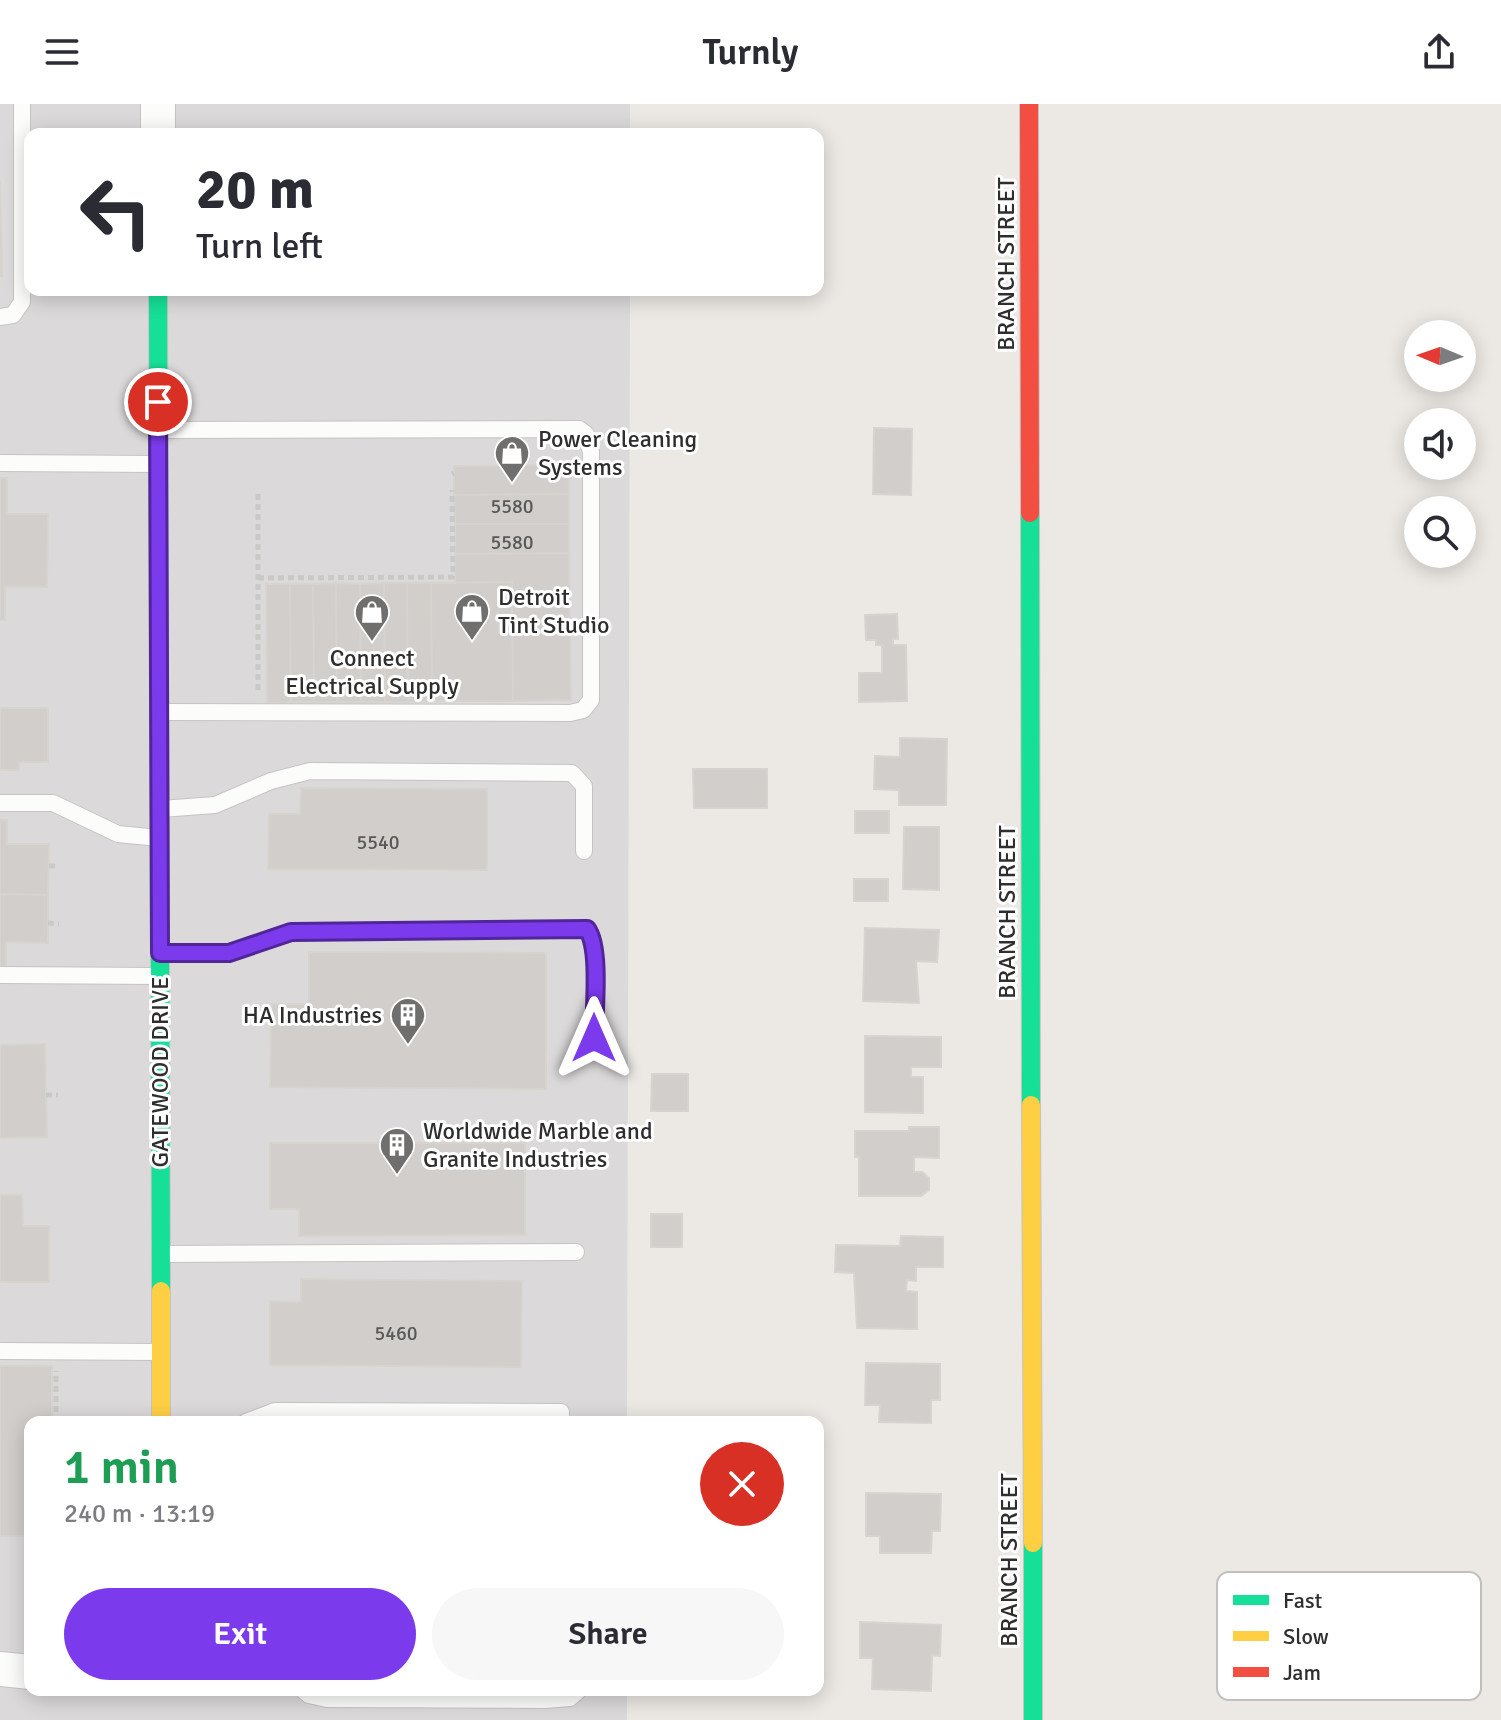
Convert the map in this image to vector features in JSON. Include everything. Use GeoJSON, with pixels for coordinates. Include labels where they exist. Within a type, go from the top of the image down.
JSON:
{"type":"FeatureCollection","features":[{"type":"Feature","properties":{"kind":"street"},"geometry":{"type":"LineString","coordinates":[[158,104],[158,128]]}},
{"type":"Feature","properties":{"kind":"street","name":"BRANCH STREET"},"geometry":{"type":"LineString","coordinates":[[1029,104],[1033,1720]]}},
{"type":"Feature","properties":{"kind":"street","name":"GATEWOOD DRIVE"},"geometry":{"type":"LineString","coordinates":[[158,296],[161,1416]]}},
{"type":"Feature","properties":{"kind":"street"},"geometry":{"type":"LineString","coordinates":[[0,1669],[24,1671]]}},
{"type":"Feature","properties":{"kind":"lane"},"geometry":{"type":"LineString","coordinates":[[0,317],[13,315],[22,302],[22,104]]}},
{"type":"Feature","properties":{"kind":"lane"},"geometry":{"type":"LineString","coordinates":[[158,430],[579,429],[586,434],[591,452],[591,700],[583,710],[159,712]]}},
{"type":"Feature","properties":{"kind":"lane"},"geometry":{"type":"LineString","coordinates":[[0,463],[158,464]]}},
{"type":"Feature","properties":{"kind":"lane"},"geometry":{"type":"LineString","coordinates":[[159,809],[215,805],[271,781],[310,771],[572,773],[584,786],[584,851]]}},
{"type":"Feature","properties":{"kind":"lane"},"geometry":{"type":"LineString","coordinates":[[0,803],[61,805],[118,834],[159,838]]}},
{"type":"Feature","properties":{"kind":"lane"},"geometry":{"type":"LineString","coordinates":[[160,953],[229,953],[291,932],[587,929],[594,951],[594,1038]]}},
{"type":"Feature","properties":{"kind":"lane"},"geometry":{"type":"LineString","coordinates":[[0,975],[160,976]]}},
{"type":"Feature","properties":{"kind":"lane"},"geometry":{"type":"LineString","coordinates":[[160,1254],[576,1252]]}},
{"type":"Feature","properties":{"kind":"lane"},"geometry":{"type":"LineString","coordinates":[[0,1351],[161,1352]]}},
{"type":"Feature","properties":{"kind":"lane"},"geometry":{"type":"LineString","coordinates":[[262,1416],[275,1411],[561,1412],[561,1416]]}},
{"type":"Feature","properties":{"kind":"lane"},"geometry":{"type":"LineString","coordinates":[[314,1696],[327,1699],[530,1700],[563,1700],[574,1696]]}},
{"type":"Feature","properties":{"kind":"path"},"geometry":{"type":"LineString","coordinates":[[258,490],[258,699]]}},
{"type":"Feature","properties":{"kind":"path"},"geometry":{"type":"LineString","coordinates":[[258,578],[272,581],[451,578],[454,532],[452,490]]}},
{"type":"Feature","properties":{"kind":"path"},"geometry":{"type":"LineString","coordinates":[[49,866],[59,866]]}},
{"type":"Feature","properties":{"kind":"path"},"geometry":{"type":"LineString","coordinates":[[48,923],[59,924]]}},
{"type":"Feature","properties":{"kind":"path"},"geometry":{"type":"LineString","coordinates":[[46,1095],[58,1095]]}},
{"type":"Feature","properties":{"kind":"path"},"geometry":{"type":"LineString","coordinates":[[56,1367],[56,1416]]}},
{"type":"Feature","properties":{"kind":"shaded area"},"geometry":{"type":"Polygon","coordinates":[[[0,104],[630,104],[630,128],[24,128],[24,296],[630,296],[627,1416],[24,1416],[24,1696],[627,1696],[627,1720],[0,1720],[0,104]]]}},
{"type":"Feature","properties":{"kind":"building"},"geometry":{"type":"Polygon","coordinates":[[[0,181],[2,276],[0,276],[0,181]]]}},
{"type":"Feature","properties":{"kind":"building"},"geometry":{"type":"Polygon","coordinates":[[[874,428],[912,429],[911,495],[873,494],[874,428]]]}},
{"type":"Feature","properties":{"kind":"building","name":"Power Cleaning Systems"},"geometry":{"type":"Polygon","coordinates":[[[568,465],[569,494],[454,495],[454,466],[568,465]]]}},
{"type":"Feature","properties":{"kind":"building"},"geometry":{"type":"Polygon","coordinates":[[[0,478],[7,478],[7,514],[48,514],[47,587],[5,587],[5,620],[0,620],[0,478]]]}},
{"type":"Feature","properties":{"kind":"building"},"geometry":{"type":"Polygon","coordinates":[[[569,494],[569,524],[455,524],[454,495],[569,494]]]}},
{"type":"Feature","properties":{"kind":"building"},"geometry":{"type":"Polygon","coordinates":[[[455,524],[569,524],[569,553],[455,554],[455,524]]]}},
{"type":"Feature","properties":{"kind":"building"},"geometry":{"type":"Polygon","coordinates":[[[569,553],[571,700],[513,701],[512,582],[455,583],[455,554],[569,553]]]}},
{"type":"Feature","properties":{"kind":"building","name":"Detroit Tint Studio"},"geometry":{"type":"Polygon","coordinates":[[[512,582],[513,701],[432,701],[431,583],[512,582]]]}},
{"type":"Feature","properties":{"kind":"building"},"geometry":{"type":"Polygon","coordinates":[[[336,583],[337,702],[314,702],[313,584],[336,583]]]}},
{"type":"Feature","properties":{"kind":"building"},"geometry":{"type":"Polygon","coordinates":[[[336,583],[360,584],[361,702],[337,702],[336,583]]]}},
{"type":"Feature","properties":{"kind":"building"},"geometry":{"type":"Polygon","coordinates":[[[384,583],[407,583],[408,702],[385,702],[384,583]]]}},
{"type":"Feature","properties":{"kind":"building","name":"Connect Electrical Supply"},"geometry":{"type":"Polygon","coordinates":[[[384,583],[385,702],[361,702],[360,584],[384,583]]]}},
{"type":"Feature","properties":{"kind":"building"},"geometry":{"type":"Polygon","coordinates":[[[407,583],[431,583],[432,701],[408,702],[407,583]]]}},
{"type":"Feature","properties":{"kind":"building"},"geometry":{"type":"Polygon","coordinates":[[[266,584],[290,584],[291,702],[267,703],[266,584]]]}},
{"type":"Feature","properties":{"kind":"building"},"geometry":{"type":"Polygon","coordinates":[[[290,584],[313,584],[314,702],[291,702],[290,584]]]}},
{"type":"Feature","properties":{"kind":"building"},"geometry":{"type":"Polygon","coordinates":[[[897,614],[898,639],[893,639],[893,645],[906,645],[907,701],[859,702],[859,673],[882,673],[882,645],[876,645],[876,640],[866,640],[865,615],[897,614]]]}},
{"type":"Feature","properties":{"kind":"building"},"geometry":{"type":"Polygon","coordinates":[[[0,708],[48,708],[48,762],[19,762],[19,770],[0,770],[0,708]]]}},
{"type":"Feature","properties":{"kind":"building"},"geometry":{"type":"Polygon","coordinates":[[[900,738],[947,739],[946,805],[899,805],[899,790],[874,789],[875,756],[900,757],[900,738]]]}},
{"type":"Feature","properties":{"kind":"building"},"geometry":{"type":"Polygon","coordinates":[[[693,769],[767,769],[767,808],[694,808],[693,769]]]}},
{"type":"Feature","properties":{"kind":"building"},"geometry":{"type":"Polygon","coordinates":[[[301,788],[487,789],[487,870],[268,869],[269,814],[300,814],[301,788]]]}},
{"type":"Feature","properties":{"kind":"building"},"geometry":{"type":"Polygon","coordinates":[[[855,811],[889,811],[889,833],[855,833],[855,811]]]}},
{"type":"Feature","properties":{"kind":"building"},"geometry":{"type":"Polygon","coordinates":[[[0,820],[7,820],[7,844],[49,844],[48,895],[0,894],[0,820]]]}},
{"type":"Feature","properties":{"kind":"building"},"geometry":{"type":"Polygon","coordinates":[[[904,827],[939,827],[939,890],[903,889],[904,827]]]}},
{"type":"Feature","properties":{"kind":"building"},"geometry":{"type":"Polygon","coordinates":[[[854,879],[888,879],[888,901],[854,901],[854,879]]]}},
{"type":"Feature","properties":{"kind":"building"},"geometry":{"type":"Polygon","coordinates":[[[0,894],[48,895],[48,943],[6,942],[6,966],[0,966],[0,894]]]}},
{"type":"Feature","properties":{"kind":"building"},"geometry":{"type":"Polygon","coordinates":[[[865,928],[939,930],[937,962],[916,961],[919,1003],[863,1001],[865,928]]]}},
{"type":"Feature","properties":{"kind":"building","name":"HA Industries"},"geometry":{"type":"Polygon","coordinates":[[[309,952],[546,953],[546,1089],[270,1087],[271,1004],[309,1004],[309,952]]]}},
{"type":"Feature","properties":{"kind":"building"},"geometry":{"type":"Polygon","coordinates":[[[865,1036],[941,1037],[941,1067],[911,1067],[911,1077],[923,1077],[923,1113],[865,1112],[865,1036]]]}},
{"type":"Feature","properties":{"kind":"building"},"geometry":{"type":"Polygon","coordinates":[[[45,1044],[47,1137],[0,1138],[0,1045],[45,1044]]]}},
{"type":"Feature","properties":{"kind":"building"},"geometry":{"type":"Polygon","coordinates":[[[652,1074],[688,1074],[688,1111],[651,1111],[652,1074]]]}},
{"type":"Feature","properties":{"kind":"building"},"geometry":{"type":"Polygon","coordinates":[[[909,1127],[939,1127],[939,1158],[914,1157],[914,1172],[922,1172],[929,1178],[929,1190],[921,1196],[859,1196],[855,1131],[909,1131],[909,1127]]]}},
{"type":"Feature","properties":{"kind":"building","name":"Worldwide Marble and Granite Industries"},"geometry":{"type":"Polygon","coordinates":[[[270,1143],[525,1143],[525,1235],[299,1236],[299,1209],[270,1209],[270,1143]]]}},
{"type":"Feature","properties":{"kind":"building"},"geometry":{"type":"Polygon","coordinates":[[[0,1195],[22,1195],[23,1226],[49,1226],[49,1282],[0,1282],[0,1195]]]}},
{"type":"Feature","properties":{"kind":"building"},"geometry":{"type":"Polygon","coordinates":[[[651,1214],[682,1214],[682,1247],[651,1247],[651,1214]]]}},
{"type":"Feature","properties":{"kind":"building"},"geometry":{"type":"Polygon","coordinates":[[[901,1236],[943,1237],[943,1267],[916,1267],[916,1281],[907,1280],[906,1291],[917,1292],[917,1329],[857,1328],[854,1273],[835,1272],[836,1245],[900,1246],[901,1236]]]}},
{"type":"Feature","properties":{"kind":"building"},"geometry":{"type":"Polygon","coordinates":[[[301,1279],[522,1281],[521,1367],[270,1365],[270,1301],[301,1302],[301,1279]]]}},
{"type":"Feature","properties":{"kind":"building"},"geometry":{"type":"Polygon","coordinates":[[[866,1363],[940,1364],[940,1400],[931,1400],[931,1423],[879,1422],[880,1405],[865,1405],[866,1363]]]}},
{"type":"Feature","properties":{"kind":"building"},"geometry":{"type":"Polygon","coordinates":[[[0,1366],[52,1366],[52,1416],[24,1416],[24,1536],[0,1536],[0,1366]]]}},
{"type":"Feature","properties":{"kind":"building"},"geometry":{"type":"Polygon","coordinates":[[[866,1493],[941,1494],[940,1531],[932,1531],[931,1553],[880,1553],[880,1536],[866,1536],[866,1493]]]}},
{"type":"Feature","properties":{"kind":"building"},"geometry":{"type":"Polygon","coordinates":[[[860,1622],[941,1625],[940,1656],[932,1655],[931,1691],[872,1689],[873,1658],[860,1658],[860,1622]]]}},
{"type":"Feature","properties":{"kind":"traffic: fast"},"geometry":{"type":"LineString","coordinates":[[158,296],[161,1291]]}},
{"type":"Feature","properties":{"kind":"traffic: fast"},"geometry":{"type":"LineString","coordinates":[[1030,513],[1031,1105]]}},
{"type":"Feature","properties":{"kind":"traffic: fast"},"geometry":{"type":"LineString","coordinates":[[1033,1543],[1033,1720]]}},
{"type":"Feature","properties":{"kind":"traffic: slow"},"geometry":{"type":"LineString","coordinates":[[1031,1105],[1033,1543]]}},
{"type":"Feature","properties":{"kind":"traffic: slow"},"geometry":{"type":"LineString","coordinates":[[161,1291],[161,1416]]}},
{"type":"Feature","properties":{"kind":"traffic: jam"},"geometry":{"type":"LineString","coordinates":[[1029,104],[1030,513]]}},
{"type":"Feature","properties":{"kind":"place","name":"Power Cleaning Systems"},"geometry":{"type":"Point","coordinates":[512,484]}},
{"type":"Feature","properties":{"kind":"place","name":"Detroit Tint Studio"},"geometry":{"type":"Point","coordinates":[472,642]}},
{"type":"Feature","properties":{"kind":"place","name":"Connect Electrical Supply"},"geometry":{"type":"Point","coordinates":[372,643]}},
{"type":"Feature","properties":{"kind":"place","name":"HA Industries"},"geometry":{"type":"Point","coordinates":[408,1046]}},
{"type":"Feature","properties":{"kind":"place","name":"Worldwide Marble and Granite Industries"},"geometry":{"type":"Point","coordinates":[397,1176]}},
{"type":"Feature","properties":{"kind":"route"},"geometry":{"type":"LineString","coordinates":[[158,402],[160,953],[229,953],[291,932],[587,929],[594,951],[594,1038]]}}]}
